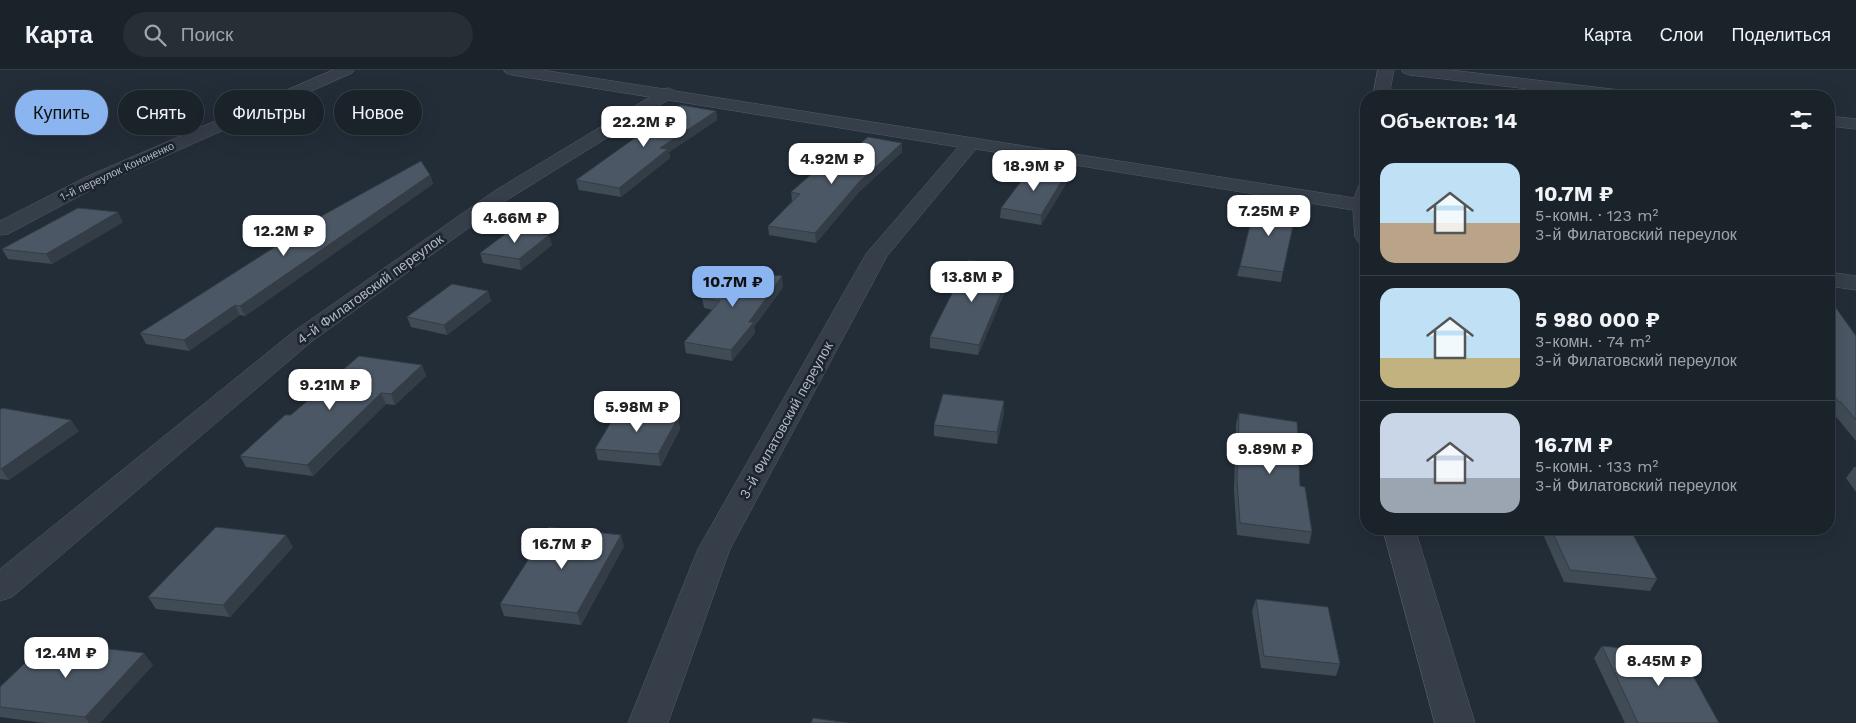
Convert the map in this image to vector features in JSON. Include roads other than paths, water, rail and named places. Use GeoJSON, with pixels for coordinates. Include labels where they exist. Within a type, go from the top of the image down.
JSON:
{"type":"FeatureCollection","features":[{"type":"Feature","properties":{"kind":"street","name":"1-й переулок Кононенко"},"geometry":{"type":"LineString","coordinates":[[0,228],[93,181],[346,70]]}},
{"type":"Feature","properties":{"kind":"street"},"geometry":{"type":"LineString","coordinates":[[512,70],[668,93],[971,143],[1360,199]]}},
{"type":"Feature","properties":{"kind":"street"},"geometry":{"type":"LineString","coordinates":[[1382,90],[1386,70]]}},
{"type":"Feature","properties":{"kind":"street"},"geometry":{"type":"LineString","coordinates":[[1410,70],[1578,90]]}},
{"type":"Feature","properties":{"kind":"street","name":"4-й Филатовский переулок"},"geometry":{"type":"LineString","coordinates":[[0,588],[302,337],[503,194],[668,93]]}},
{"type":"Feature","properties":{"kind":"street"},"geometry":{"type":"LineString","coordinates":[[1835,122],[1856,124]]}},
{"type":"Feature","properties":{"kind":"street","name":"3-й Филатовский переулок"},"geometry":{"type":"LineString","coordinates":[[648,723],[714,549],[877,254],[971,143]]}},
{"type":"Feature","properties":{"kind":"street"},"geometry":{"type":"LineString","coordinates":[[1835,280],[1856,283]]}},
{"type":"Feature","properties":{"kind":"street"},"geometry":{"type":"LineString","coordinates":[[1401,535],[1455,723]]}}]}
